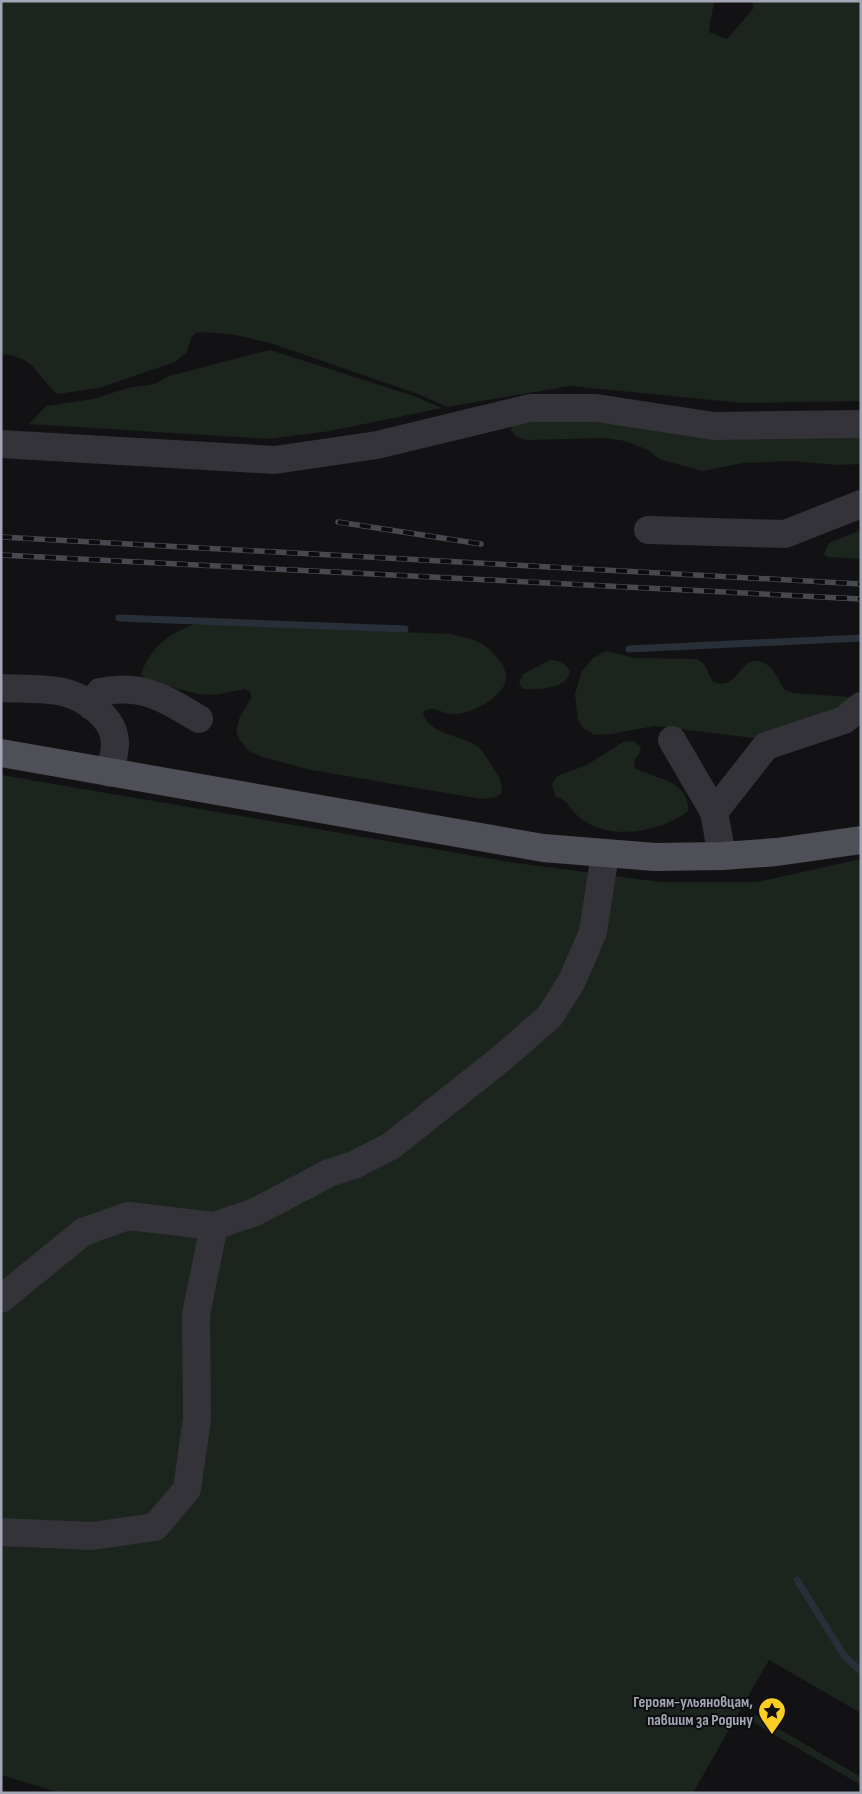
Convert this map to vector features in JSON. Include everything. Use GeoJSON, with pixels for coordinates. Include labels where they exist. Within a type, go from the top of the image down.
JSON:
{"type":"FeatureCollection","features":[{"type":"Feature","properties":{"kind":"main road"},"geometry":{"type":"LineString","coordinates":[[1,753],[543,848],[655,857],[722,856],[777,852],[861,840]]}},
{"type":"Feature","properties":{"kind":"lane"},"geometry":{"type":"LineString","coordinates":[[1,444],[275,460],[377,445],[530,408],[596,408],[714,426],[861,424]]}},
{"type":"Feature","properties":{"kind":"lane"},"geometry":{"type":"LineString","coordinates":[[648,530],[785,534],[861,504]]}},
{"type":"Feature","properties":{"kind":"lane"},"geometry":{"type":"LineString","coordinates":[[1,688],[64,692],[91,706],[107,720],[113,730],[115,742],[110,773]]}},
{"type":"Feature","properties":{"kind":"lane"},"geometry":{"type":"LineString","coordinates":[[91,706],[100,692],[132,688],[168,700],[199,719]]}},
{"type":"Feature","properties":{"kind":"lane"},"geometry":{"type":"LineString","coordinates":[[714,812],[766,746],[844,720],[861,706]]}},
{"type":"Feature","properties":{"kind":"lane"},"geometry":{"type":"LineString","coordinates":[[672,740],[714,812],[722,856]]}},
{"type":"Feature","properties":{"kind":"lane"},"geometry":{"type":"LineString","coordinates":[[1,1300],[83,1232],[128,1216],[214,1226],[255,1212],[330,1173],[354,1165],[391,1146],[502,1058],[550,1016],[572,981],[593,932],[605,854]]}},
{"type":"Feature","properties":{"kind":"lane"},"geometry":{"type":"LineString","coordinates":[[1,1532],[92,1536],[155,1527],[187,1489],[197,1420],[196,1314],[214,1226]]}},
{"type":"Feature","properties":{"kind":"shaded area"},"geometry":{"type":"Polygon","coordinates":[[[1,1],[714,1],[709,32],[727,39],[753,9],[753,1],[861,1],[861,401],[742,403],[570,386],[447,407],[418,394],[273,344],[236,335],[205,332],[196,333],[191,338],[187,352],[175,362],[99,388],[57,394],[28,363],[12,356],[1,354],[1,1]]]}},
{"type":"Feature","properties":{"kind":"shaded area"},"geometry":{"type":"Polygon","coordinates":[[[270,350],[414,396],[442,408],[330,431],[269,439],[29,424],[46,406],[93,399],[128,388],[155,384],[169,376],[270,350]]]}},
{"type":"Feature","properties":{"kind":"shaded area"},"geometry":{"type":"Polygon","coordinates":[[[531,418],[861,433],[861,464],[836,465],[792,461],[743,463],[702,471],[659,459],[648,450],[625,441],[605,438],[526,440],[516,436],[511,431],[513,424],[531,418]]]}},
{"type":"Feature","properties":{"kind":"shaded area"},"geometry":{"type":"Polygon","coordinates":[[[861,530],[861,559],[827,557],[824,554],[829,543],[861,530]]]}},
{"type":"Feature","properties":{"kind":"shaded area"},"geometry":{"type":"Polygon","coordinates":[[[194,624],[451,634],[483,645],[502,664],[505,672],[504,686],[499,692],[478,708],[462,713],[451,714],[434,709],[423,712],[431,725],[438,730],[470,742],[480,748],[499,778],[502,787],[501,794],[496,797],[482,799],[311,770],[262,757],[249,751],[239,739],[236,731],[239,719],[251,698],[250,692],[245,689],[214,695],[198,694],[146,680],[141,674],[155,649],[168,637],[194,624]]]}},
{"type":"Feature","properties":{"kind":"shaded area"},"geometry":{"type":"Polygon","coordinates":[[[606,651],[634,658],[697,659],[704,664],[713,682],[722,683],[735,677],[751,662],[757,661],[766,664],[772,669],[785,690],[794,693],[861,698],[861,725],[844,732],[771,740],[654,726],[595,735],[584,729],[578,720],[575,694],[582,671],[593,658],[606,651]]]}},
{"type":"Feature","properties":{"kind":"shaded area"},"geometry":{"type":"Polygon","coordinates":[[[551,660],[562,663],[570,671],[564,682],[551,687],[523,689],[519,682],[523,674],[551,660]]]}},
{"type":"Feature","properties":{"kind":"shaded area"},"geometry":{"type":"Polygon","coordinates":[[[634,741],[641,747],[639,754],[634,760],[635,768],[670,782],[677,787],[687,801],[688,811],[663,825],[633,832],[618,832],[590,824],[578,816],[564,800],[555,796],[552,784],[557,776],[587,765],[623,742],[634,741]]]}},
{"type":"Feature","properties":{"kind":"shaded area"},"geometry":{"type":"Polygon","coordinates":[[[1,775],[516,863],[661,882],[757,882],[861,859],[861,1713],[769,1660],[693,1793],[61,1793],[1,1775],[1,775]]]}},
{"type":"Feature","properties":{"kind":"shaded area"},"geometry":{"type":"Polygon","coordinates":[[[755,1715],[861,1777],[861,1785],[751,1721],[755,1715]]]}},
{"type":"Feature","properties":{"kind":"waterway"},"geometry":{"type":"LineString","coordinates":[[119,618],[405,629]]}},
{"type":"Feature","properties":{"kind":"waterway"},"geometry":{"type":"LineString","coordinates":[[629,649],[861,638]]}},
{"type":"Feature","properties":{"kind":"waterway"},"geometry":{"type":"LineString","coordinates":[[797,1580],[845,1657],[861,1671]]}},
{"type":"Feature","properties":{"kind":"railway"},"geometry":{"type":"LineString","coordinates":[[338,522],[481,544]]}},
{"type":"Feature","properties":{"kind":"railway"},"geometry":{"type":"LineString","coordinates":[[1,537],[861,584]]}},
{"type":"Feature","properties":{"kind":"railway"},"geometry":{"type":"LineString","coordinates":[[1,555],[861,599]]}},
{"type":"Feature","properties":{"kind":"place","name":"Героям-ульяновцам, павшим за Родину"},"geometry":{"type":"Point","coordinates":[772,1735]}}]}
